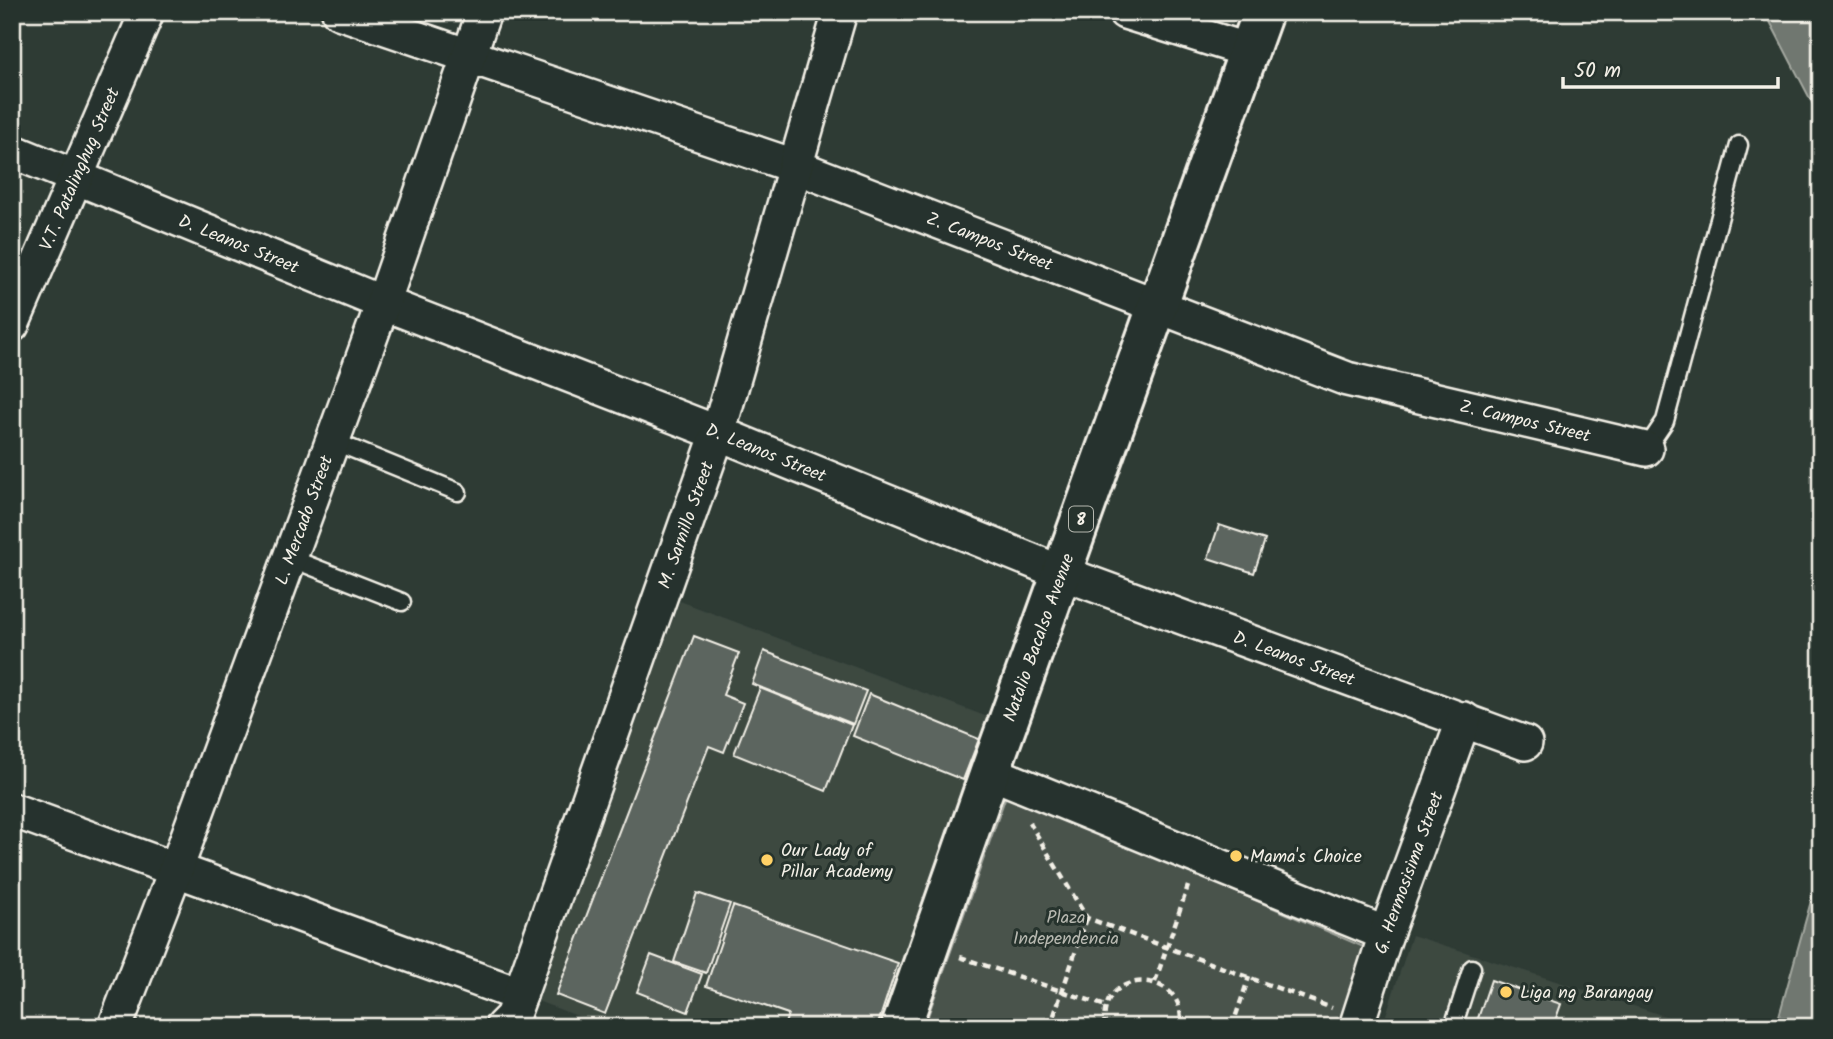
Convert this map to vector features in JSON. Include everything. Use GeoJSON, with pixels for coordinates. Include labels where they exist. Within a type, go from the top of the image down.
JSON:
{"type":"FeatureCollection","features":[{"type":"Feature","properties":{"kind":"highway","name":"Natalio Bacalso Avenue"},"geometry":{"type":"LineString","coordinates":[[901,1027],[1263,12]]}},
{"type":"Feature","properties":{"kind":"street","name":"V.T. Patalinghug Street"},"geometry":{"type":"LineString","coordinates":[[12,325],[147,12]]}},
{"type":"Feature","properties":{"kind":"street","name":"Z. Campos Street"},"geometry":{"type":"LineString","coordinates":[[339,12],[797,167],[1347,379],[1646,449]]}},
{"type":"Feature","properties":{"kind":"street","name":"L. Mercado Street"},"geometry":{"type":"LineString","coordinates":[[115,1027],[176,870],[333,442],[484,12]]}},
{"type":"Feature","properties":{"kind":"street","name":"M. Sarnillo Street"},"geometry":{"type":"LineString","coordinates":[[502,1027],[512,1017],[520,995],[718,433],[840,12]]}},
{"type":"Feature","properties":{"kind":"street"},"geometry":{"type":"LineString","coordinates":[[1125,12],[1250,51]]}},
{"type":"Feature","properties":{"kind":"street","name":"D. Leanos Street"},"geometry":{"type":"LineString","coordinates":[[12,151],[383,303],[718,433],[1062,573],[1525,743]]}},
{"type":"Feature","properties":{"kind":"street","name":"G. Hermosisima Street"},"geometry":{"type":"LineString","coordinates":[[1364,1024],[1386,934],[1464,719]]}},
{"type":"Feature","properties":{"kind":"street"},"geometry":{"type":"LineString","coordinates":[[990,772],[1386,934]]}},
{"type":"Feature","properties":{"kind":"street"},"geometry":{"type":"LineString","coordinates":[[12,810],[520,995]]}},
{"type":"Feature","properties":{"kind":"lane"},"geometry":{"type":"LineString","coordinates":[[1646,449],[1665,421],[1739,145]]}},
{"type":"Feature","properties":{"kind":"lane"},"geometry":{"type":"LineString","coordinates":[[333,442],[458,492]]}},
{"type":"Feature","properties":{"kind":"lane"},"geometry":{"type":"LineString","coordinates":[[290,558],[402,602]]}},
{"type":"Feature","properties":{"kind":"lane"},"geometry":{"type":"LineString","coordinates":[[1453,1027],[1472,968]]}},
{"type":"Feature","properties":{"kind":"path"},"geometry":{"type":"LineString","coordinates":[[1022,810],[1087,918],[1249,977],[1364,1024]]}},
{"type":"Feature","properties":{"kind":"path"},"geometry":{"type":"LineString","coordinates":[[1154,982],[1198,859]]}},
{"type":"Feature","properties":{"kind":"path"},"geometry":{"type":"LineString","coordinates":[[1051,1027],[1087,918]]}},
{"type":"Feature","properties":{"kind":"path"},"geometry":{"type":"LineString","coordinates":[[929,947],[1105,1006]]}},
{"type":"Feature","properties":{"kind":"path"},"geometry":{"type":"LineString","coordinates":[[1232,1027],[1249,977]]}},
{"type":"Feature","properties":{"kind":"path"},"geometry":{"type":"LineString","coordinates":[[1105,1027],[1105,1006],[1111,996],[1131,982],[1143,980],[1154,982],[1171,994],[1180,1012],[1180,1027]]}},
{"type":"Feature","properties":{"kind":"shaded area"},"geometry":{"type":"Polygon","coordinates":[[[1765,12],[1821,12],[1821,211],[1818,114],[1765,12]]]}},
{"type":"Feature","properties":{"kind":"shaded area","name":"Our Lady of Pillar Academy"},"geometry":{"type":"Polygon","coordinates":[[[680,601],[1001,722],[888,1027],[607,1027],[532,999],[680,601]]]}},
{"type":"Feature","properties":{"kind":"shaded area"},"geometry":{"type":"Polygon","coordinates":[[[1821,865],[1821,1027],[1776,1027],[1821,865]]]}},
{"type":"Feature","properties":{"kind":"shaded area"},"geometry":{"type":"Polygon","coordinates":[[[1412,935],[1696,1026],[1696,1027],[1382,1027],[1412,935]]]}},
{"type":"Feature","properties":{"kind":"green space","name":"Plaza Independencia"},"geometry":{"type":"Polygon","coordinates":[[[1007,793],[1366,948],[1342,1027],[924,1027],[1007,793]]]}},
{"type":"Feature","properties":{"kind":"building"},"geometry":{"type":"Polygon","coordinates":[[[1219,525],[1265,540],[1254,573],[1208,558],[1219,525]]]}},
{"type":"Feature","properties":{"kind":"building"},"geometry":{"type":"Polygon","coordinates":[[[694,636],[739,653],[723,695],[743,703],[724,752],[709,746],[605,1014],[556,995],[694,636]]]}},
{"type":"Feature","properties":{"kind":"building"},"geometry":{"type":"Polygon","coordinates":[[[764,651],[866,691],[853,724],[752,684],[764,651]]]}},
{"type":"Feature","properties":{"kind":"building"},"geometry":{"type":"Polygon","coordinates":[[[760,688],[852,725],[826,791],[734,754],[760,688]]]}},
{"type":"Feature","properties":{"kind":"building"},"geometry":{"type":"Polygon","coordinates":[[[869,694],[979,739],[963,780],[853,736],[869,694]]]}},
{"type":"Feature","properties":{"kind":"building"},"geometry":{"type":"Polygon","coordinates":[[[697,893],[730,904],[706,973],[674,962],[697,893]]]}},
{"type":"Feature","properties":{"kind":"building"},"geometry":{"type":"Polygon","coordinates":[[[733,906],[898,963],[877,1027],[784,1027],[788,1014],[706,986],[733,906]]]}},
{"type":"Feature","properties":{"kind":"building"},"geometry":{"type":"Polygon","coordinates":[[[651,955],[702,974],[688,1012],[637,992],[651,955]]]}},
{"type":"Feature","properties":{"kind":"building","name":"Liga ng Barangay"},"geometry":{"type":"Polygon","coordinates":[[[1491,980],[1561,1004],[1553,1027],[1475,1027],[1491,980]]]}},
{"type":"Feature","properties":{"kind":"place","name":"Mama's Choice"},"geometry":{"type":"Point","coordinates":[1236,856]}},
{"type":"Feature","properties":{"kind":"place","name":"Our Lady of Pillar Academy"},"geometry":{"type":"Point","coordinates":[767,860]}},
{"type":"Feature","properties":{"kind":"place","name":"Liga ng Barangay"},"geometry":{"type":"Point","coordinates":[1506,992]}}]}
